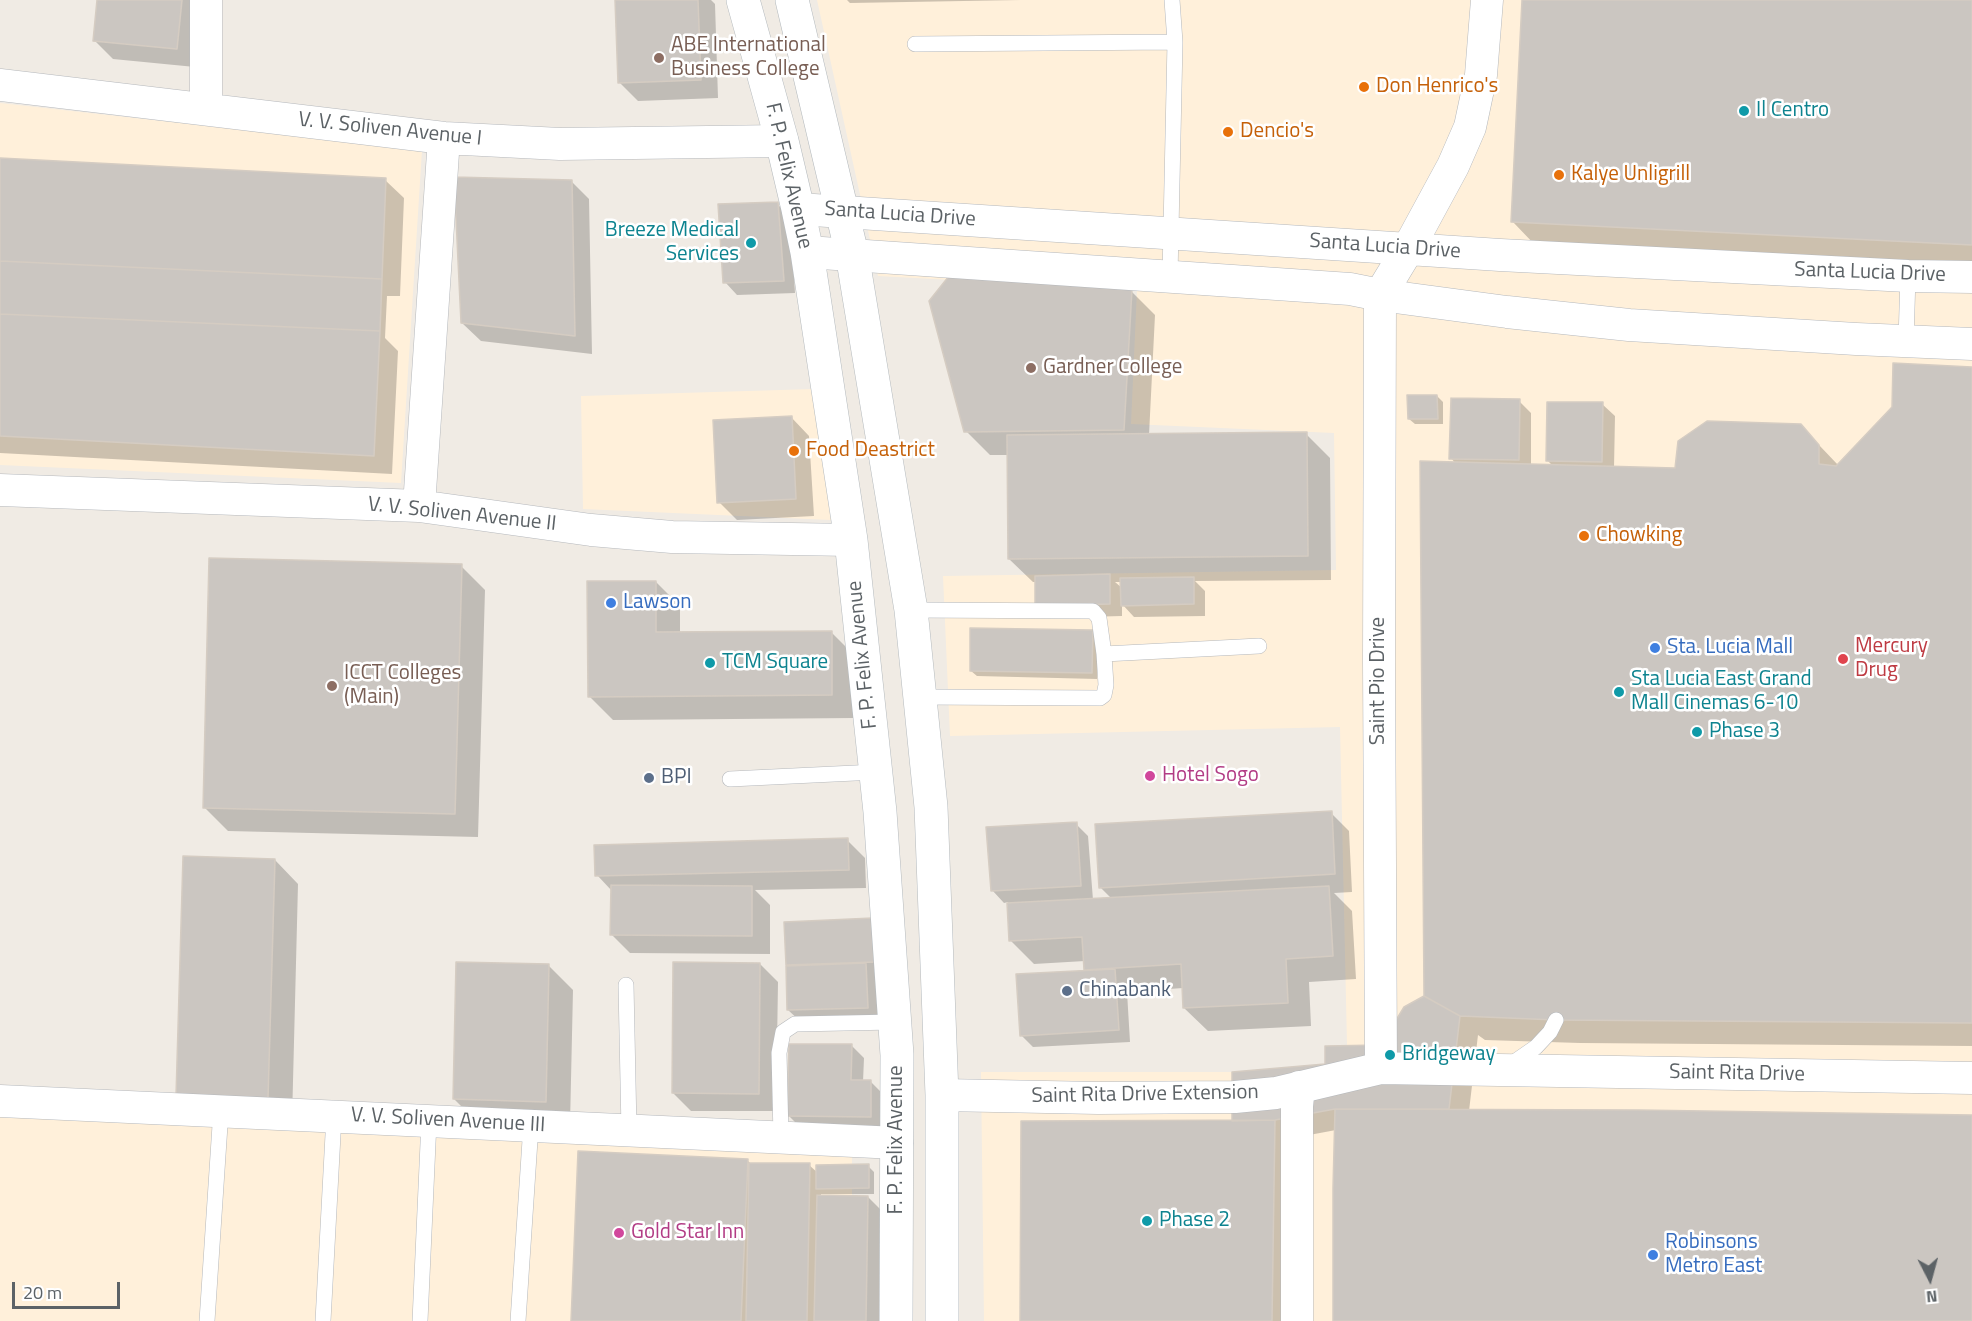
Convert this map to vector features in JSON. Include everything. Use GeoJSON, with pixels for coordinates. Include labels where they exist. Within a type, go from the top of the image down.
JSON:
{"type":"FeatureCollection","features":[{"type":"Feature","properties":{"kind":"main road","name":"F. P. Felix Avenue"},"geometry":{"type":"LineString","coordinates":[[744,0],[782,141],[807,252],[851,540],[880,812],[897,1055],[896,1321]]}},
{"type":"Feature","properties":{"kind":"main road"},"geometry":{"type":"LineString","coordinates":[[792,0],[852,254],[911,610],[931,807],[942,1095],[942,1321]]}},
{"type":"Feature","properties":{"kind":"main road"},"geometry":{"type":"LineString","coordinates":[[880,812],[931,807]]}},
{"type":"Feature","properties":{"kind":"street"},"geometry":{"type":"LineString","coordinates":[[206,0],[206,109]]}},
{"type":"Feature","properties":{"kind":"street"},"geometry":{"type":"LineString","coordinates":[[1380,295],[1453,166],[1470,127],[1481,75],[1487,0]]}},
{"type":"Feature","properties":{"kind":"street","name":"V. V. Soliven Avenue I"},"geometry":{"type":"LineString","coordinates":[[0,85],[444,138],[560,144],[782,141]]}},
{"type":"Feature","properties":{"kind":"street"},"geometry":{"type":"LineString","coordinates":[[419,506],[444,138]]}},
{"type":"Feature","properties":{"kind":"street","name":"Santa Lucia Drive"},"geometry":{"type":"LineString","coordinates":[[798,209],[1408,249],[1908,276],[1972,277]]}},
{"type":"Feature","properties":{"kind":"street","name":"Santa Lucia Drive"},"geometry":{"type":"LineString","coordinates":[[807,252],[1350,289],[1380,295],[1629,325],[1972,344]]}},
{"type":"Feature","properties":{"kind":"street","name":"Saint Pio Drive"},"geometry":{"type":"LineString","coordinates":[[1380,295],[1381,1068]]}},
{"type":"Feature","properties":{"kind":"street","name":"V. V. Soliven Avenue II"},"geometry":{"type":"LineString","coordinates":[[0,490],[419,506],[591,530],[672,537],[851,540]]}},
{"type":"Feature","properties":{"kind":"street","name":"Saint Rita Drive"},"geometry":{"type":"LineString","coordinates":[[1381,1068],[1972,1078]]}},
{"type":"Feature","properties":{"kind":"street","name":"Saint Rita Drive Extension"},"geometry":{"type":"LineString","coordinates":[[942,1095],[1098,1098],[1235,1097],[1276,1093],[1381,1068]]}},
{"type":"Feature","properties":{"kind":"street"},"geometry":{"type":"LineString","coordinates":[[1297,1321],[1297,1106],[1299,1087]]}},
{"type":"Feature","properties":{"kind":"street","name":"V. V. Soliven Avenue III"},"geometry":{"type":"LineString","coordinates":[[0,1101],[897,1143]]}},
{"type":"Feature","properties":{"kind":"lane"},"geometry":{"type":"LineString","coordinates":[[1170,276],[1175,42],[1172,0]]}},
{"type":"Feature","properties":{"kind":"lane"},"geometry":{"type":"LineString","coordinates":[[915,44],[1175,42]]}},
{"type":"Feature","properties":{"kind":"lane"},"geometry":{"type":"LineString","coordinates":[[1906,341],[1908,276]]}},
{"type":"Feature","properties":{"kind":"lane"},"geometry":{"type":"LineString","coordinates":[[911,610],[1093,611],[1099,618],[1104,654],[1106,685],[1104,695],[1100,698],[920,698]]}},
{"type":"Feature","properties":{"kind":"lane"},"geometry":{"type":"LineString","coordinates":[[1104,654],[1259,646]]}},
{"type":"Feature","properties":{"kind":"lane"},"geometry":{"type":"LineString","coordinates":[[730,779],[876,772]]}},
{"type":"Feature","properties":{"kind":"lane"},"geometry":{"type":"LineString","coordinates":[[626,985],[629,1130]]}},
{"type":"Feature","properties":{"kind":"lane"},"geometry":{"type":"LineString","coordinates":[[1503,1070],[1536,1047],[1550,1032],[1556,1020]]}},
{"type":"Feature","properties":{"kind":"lane"},"geometry":{"type":"LineString","coordinates":[[781,1136],[779,1053],[783,1032],[795,1024],[894,1022]]}},
{"type":"Feature","properties":{"kind":"lane"},"geometry":{"type":"LineString","coordinates":[[207,1321],[220,1110]]}},
{"type":"Feature","properties":{"kind":"lane"},"geometry":{"type":"LineString","coordinates":[[323,1321],[334,1116]]}},
{"type":"Feature","properties":{"kind":"lane"},"geometry":{"type":"LineString","coordinates":[[420,1321],[429,1120]]}},
{"type":"Feature","properties":{"kind":"lane"},"geometry":{"type":"LineString","coordinates":[[518,1321],[531,1125]]}},
{"type":"Feature","properties":{"kind":"shaded area","name":"Sta. Lucia Mall"},"geometry":{"type":"Polygon","coordinates":[[[817,0],[1972,0],[1972,1321],[984,1321],[981,1072],[1232,1072],[1325,1064],[1325,1046],[1347,1045],[1340,727],[950,736],[943,576],[1336,570],[1334,433],[1131,424],[1137,290],[878,276],[817,0]]]}},
{"type":"Feature","properties":{"kind":"shaded area"},"geometry":{"type":"Polygon","coordinates":[[[0,103],[422,150],[401,483],[0,465],[0,103]]]}},
{"type":"Feature","properties":{"kind":"shaded area"},"geometry":{"type":"Polygon","coordinates":[[[814,389],[831,520],[583,509],[581,396],[814,389]]]}},
{"type":"Feature","properties":{"kind":"shaded area"},"geometry":{"type":"Polygon","coordinates":[[[0,1111],[852,1145],[852,1321],[0,1321],[0,1111]]]}},
{"type":"Feature","properties":{"kind":"building"},"geometry":{"type":"Polygon","coordinates":[[[97,0],[182,0],[177,49],[93,41],[97,0]]]}},
{"type":"Feature","properties":{"kind":"building","name":"ABE International Business College"},"geometry":{"type":"Polygon","coordinates":[[[615,0],[698,0],[701,80],[618,83],[615,0]]]}},
{"type":"Feature","properties":{"kind":"building","name":"Il Centro"},"geometry":{"type":"Polygon","coordinates":[[[1522,0],[1972,0],[1972,245],[1511,222],[1522,0]]]}},
{"type":"Feature","properties":{"kind":"building"},"geometry":{"type":"Polygon","coordinates":[[[0,158],[386,178],[382,279],[0,261],[0,158]]]}},
{"type":"Feature","properties":{"kind":"building"},"geometry":{"type":"Polygon","coordinates":[[[454,177],[572,180],[575,336],[461,323],[454,177]]]}},
{"type":"Feature","properties":{"kind":"building","name":"Breeze Medical Services"},"geometry":{"type":"Polygon","coordinates":[[[778,202],[784,281],[723,283],[718,204],[778,202]]]}},
{"type":"Feature","properties":{"kind":"building"},"geometry":{"type":"Polygon","coordinates":[[[0,261],[382,279],[380,331],[0,314],[0,261]]]}},
{"type":"Feature","properties":{"kind":"building"},"geometry":{"type":"Polygon","coordinates":[[[949,276],[1132,289],[1124,430],[964,432],[929,301],[949,276]]]}},
{"type":"Feature","properties":{"kind":"building"},"geometry":{"type":"Polygon","coordinates":[[[0,314],[380,331],[374,456],[0,436],[0,314]]]}},
{"type":"Feature","properties":{"kind":"building","name":"Phase 3"},"geometry":{"type":"Polygon","coordinates":[[[1893,363],[1972,367],[1972,1023],[1556,1020],[1460,1016],[1424,996],[1420,461],[1675,468],[1678,441],[1707,421],[1801,424],[1819,445],[1819,464],[1836,466],[1892,407],[1893,363]]]}},
{"type":"Feature","properties":{"kind":"building"},"geometry":{"type":"Polygon","coordinates":[[[1407,395],[1437,395],[1438,419],[1408,419],[1407,395]]]}},
{"type":"Feature","properties":{"kind":"building"},"geometry":{"type":"Polygon","coordinates":[[[1451,398],[1520,399],[1519,460],[1449,459],[1451,398]]]}},
{"type":"Feature","properties":{"kind":"building"},"geometry":{"type":"Polygon","coordinates":[[[1547,402],[1603,402],[1602,462],[1546,461],[1547,402]]]}},
{"type":"Feature","properties":{"kind":"building"},"geometry":{"type":"Polygon","coordinates":[[[792,416],[796,499],[717,503],[713,420],[792,416]]]}},
{"type":"Feature","properties":{"kind":"building"},"geometry":{"type":"Polygon","coordinates":[[[1307,432],[1308,556],[1008,559],[1007,435],[1307,432]]]}},
{"type":"Feature","properties":{"kind":"building","name":"ICCT Colleges (Main)"},"geometry":{"type":"Polygon","coordinates":[[[209,558],[462,564],[455,814],[203,808],[209,558]]]}},
{"type":"Feature","properties":{"kind":"building"},"geometry":{"type":"Polygon","coordinates":[[[1110,574],[1110,604],[1035,606],[1035,576],[1110,574]]]}},
{"type":"Feature","properties":{"kind":"building"},"geometry":{"type":"Polygon","coordinates":[[[1194,577],[1194,604],[1121,606],[1120,578],[1194,577]]]}},
{"type":"Feature","properties":{"kind":"building","name":"TCM Square"},"geometry":{"type":"Polygon","coordinates":[[[587,581],[656,581],[656,632],[832,631],[832,695],[588,697],[587,581]]]}},
{"type":"Feature","properties":{"kind":"building"},"geometry":{"type":"Polygon","coordinates":[[[970,628],[1093,630],[1092,673],[970,671],[970,628]]]}},
{"type":"Feature","properties":{"kind":"building"},"geometry":{"type":"Polygon","coordinates":[[[1332,811],[1335,874],[1099,888],[1095,824],[1332,811]]]}},
{"type":"Feature","properties":{"kind":"building"},"geometry":{"type":"Polygon","coordinates":[[[1077,822],[1081,886],[991,891],[986,827],[1077,822]]]}},
{"type":"Feature","properties":{"kind":"building"},"geometry":{"type":"Polygon","coordinates":[[[848,838],[849,870],[595,876],[594,845],[848,838]]]}},
{"type":"Feature","properties":{"kind":"building"},"geometry":{"type":"Polygon","coordinates":[[[183,856],[275,859],[268,1098],[176,1096],[183,856]]]}},
{"type":"Feature","properties":{"kind":"building"},"geometry":{"type":"Polygon","coordinates":[[[611,885],[752,886],[752,936],[610,935],[611,885]]]}},
{"type":"Feature","properties":{"kind":"building"},"geometry":{"type":"Polygon","coordinates":[[[1329,886],[1333,956],[1286,959],[1288,1003],[1183,1008],[1181,964],[1084,970],[1082,937],[1009,941],[1007,903],[1329,886]]]}},
{"type":"Feature","properties":{"kind":"building"},"geometry":{"type":"Polygon","coordinates":[[[873,918],[875,962],[786,965],[784,922],[873,918]]]}},
{"type":"Feature","properties":{"kind":"building"},"geometry":{"type":"Polygon","coordinates":[[[456,962],[549,964],[546,1102],[453,1099],[456,962]]]}},
{"type":"Feature","properties":{"kind":"building"},"geometry":{"type":"Polygon","coordinates":[[[673,962],[760,963],[759,1094],[672,1093],[673,962]]]}},
{"type":"Feature","properties":{"kind":"building"},"geometry":{"type":"Polygon","coordinates":[[[866,963],[868,1008],[787,1010],[786,966],[866,963]]]}},
{"type":"Feature","properties":{"kind":"building","name":"Chinabank"},"geometry":{"type":"Polygon","coordinates":[[[1115,969],[1119,1030],[1020,1036],[1016,974],[1115,969]]]}},
{"type":"Feature","properties":{"kind":"building","name":"Bridgeway"},"geometry":{"type":"Polygon","coordinates":[[[1424,996],[1460,1016],[1449,1109],[1335,1109],[1275,1120],[1232,1121],[1232,1072],[1325,1064],[1325,1046],[1381,1045],[1404,1007],[1424,996]]]}},
{"type":"Feature","properties":{"kind":"building"},"geometry":{"type":"Polygon","coordinates":[[[789,1044],[852,1044],[851,1080],[871,1080],[871,1117],[787,1116],[789,1044]]]}},
{"type":"Feature","properties":{"kind":"building","name":"Robinsons Metro East"},"geometry":{"type":"Polygon","coordinates":[[[1335,1109],[1638,1110],[1972,1115],[1972,1321],[1333,1321],[1335,1109]]]}},
{"type":"Feature","properties":{"kind":"building","name":"Phase 2"},"geometry":{"type":"Polygon","coordinates":[[[1275,1120],[1272,1321],[1020,1321],[1021,1121],[1275,1120]]]}},
{"type":"Feature","properties":{"kind":"building"},"geometry":{"type":"Polygon","coordinates":[[[578,1151],[748,1159],[741,1321],[571,1321],[578,1151]]]}},
{"type":"Feature","properties":{"kind":"building"},"geometry":{"type":"Polygon","coordinates":[[[749,1163],[810,1163],[807,1321],[746,1321],[749,1163]]]}},
{"type":"Feature","properties":{"kind":"building"},"geometry":{"type":"Polygon","coordinates":[[[869,1164],[869,1188],[816,1189],[816,1165],[869,1164]]]}},
{"type":"Feature","properties":{"kind":"building"},"geometry":{"type":"Polygon","coordinates":[[[817,1195],[868,1196],[866,1321],[814,1321],[817,1195]]]}},
{"type":"Feature","properties":{"kind":"place","name":"ABE International Business College"},"geometry":{"type":"Point","coordinates":[659,58]}},
{"type":"Feature","properties":{"kind":"place","name":"Don Henrico's"},"geometry":{"type":"Point","coordinates":[1364,87]}},
{"type":"Feature","properties":{"kind":"place","name":"Il Centro"},"geometry":{"type":"Point","coordinates":[1744,111]}},
{"type":"Feature","properties":{"kind":"place","name":"Dencio's"},"geometry":{"type":"Point","coordinates":[1228,132]}},
{"type":"Feature","properties":{"kind":"place","name":"Kalye Unligrill"},"geometry":{"type":"Point","coordinates":[1559,175]}},
{"type":"Feature","properties":{"kind":"place","name":"Breeze Medical Services"},"geometry":{"type":"Point","coordinates":[751,243]}},
{"type":"Feature","properties":{"kind":"place","name":"Gardner College"},"geometry":{"type":"Point","coordinates":[1031,368]}},
{"type":"Feature","properties":{"kind":"place","name":"Food Deastrict"},"geometry":{"type":"Point","coordinates":[794,451]}},
{"type":"Feature","properties":{"kind":"place","name":"Chowking"},"geometry":{"type":"Point","coordinates":[1584,536]}},
{"type":"Feature","properties":{"kind":"place","name":"Lawson"},"geometry":{"type":"Point","coordinates":[611,603]}},
{"type":"Feature","properties":{"kind":"place","name":"Sta. Lucia Mall"},"geometry":{"type":"Point","coordinates":[1655,648]}},
{"type":"Feature","properties":{"kind":"place","name":"Mercury Drug"},"geometry":{"type":"Point","coordinates":[1843,659]}},
{"type":"Feature","properties":{"kind":"place","name":"TCM Square"},"geometry":{"type":"Point","coordinates":[710,663]}},
{"type":"Feature","properties":{"kind":"place","name":"ICCT Colleges (Main)"},"geometry":{"type":"Point","coordinates":[332,686]}},
{"type":"Feature","properties":{"kind":"place","name":"Sta Lucia East Grand Mall Cinemas 6-10"},"geometry":{"type":"Point","coordinates":[1619,692]}},
{"type":"Feature","properties":{"kind":"place","name":"Phase 3"},"geometry":{"type":"Point","coordinates":[1697,732]}},
{"type":"Feature","properties":{"kind":"place","name":"Hotel Sogo"},"geometry":{"type":"Point","coordinates":[1150,776]}},
{"type":"Feature","properties":{"kind":"place","name":"BPI"},"geometry":{"type":"Point","coordinates":[649,778]}},
{"type":"Feature","properties":{"kind":"place","name":"Chinabank"},"geometry":{"type":"Point","coordinates":[1067,991]}},
{"type":"Feature","properties":{"kind":"place","name":"Bridgeway"},"geometry":{"type":"Point","coordinates":[1390,1055]}},
{"type":"Feature","properties":{"kind":"place","name":"Phase 2"},"geometry":{"type":"Point","coordinates":[1147,1221]}},
{"type":"Feature","properties":{"kind":"place","name":"Gold Star Inn"},"geometry":{"type":"Point","coordinates":[619,1233]}},
{"type":"Feature","properties":{"kind":"place","name":"Robinsons Metro East"},"geometry":{"type":"Point","coordinates":[1653,1255]}}]}
